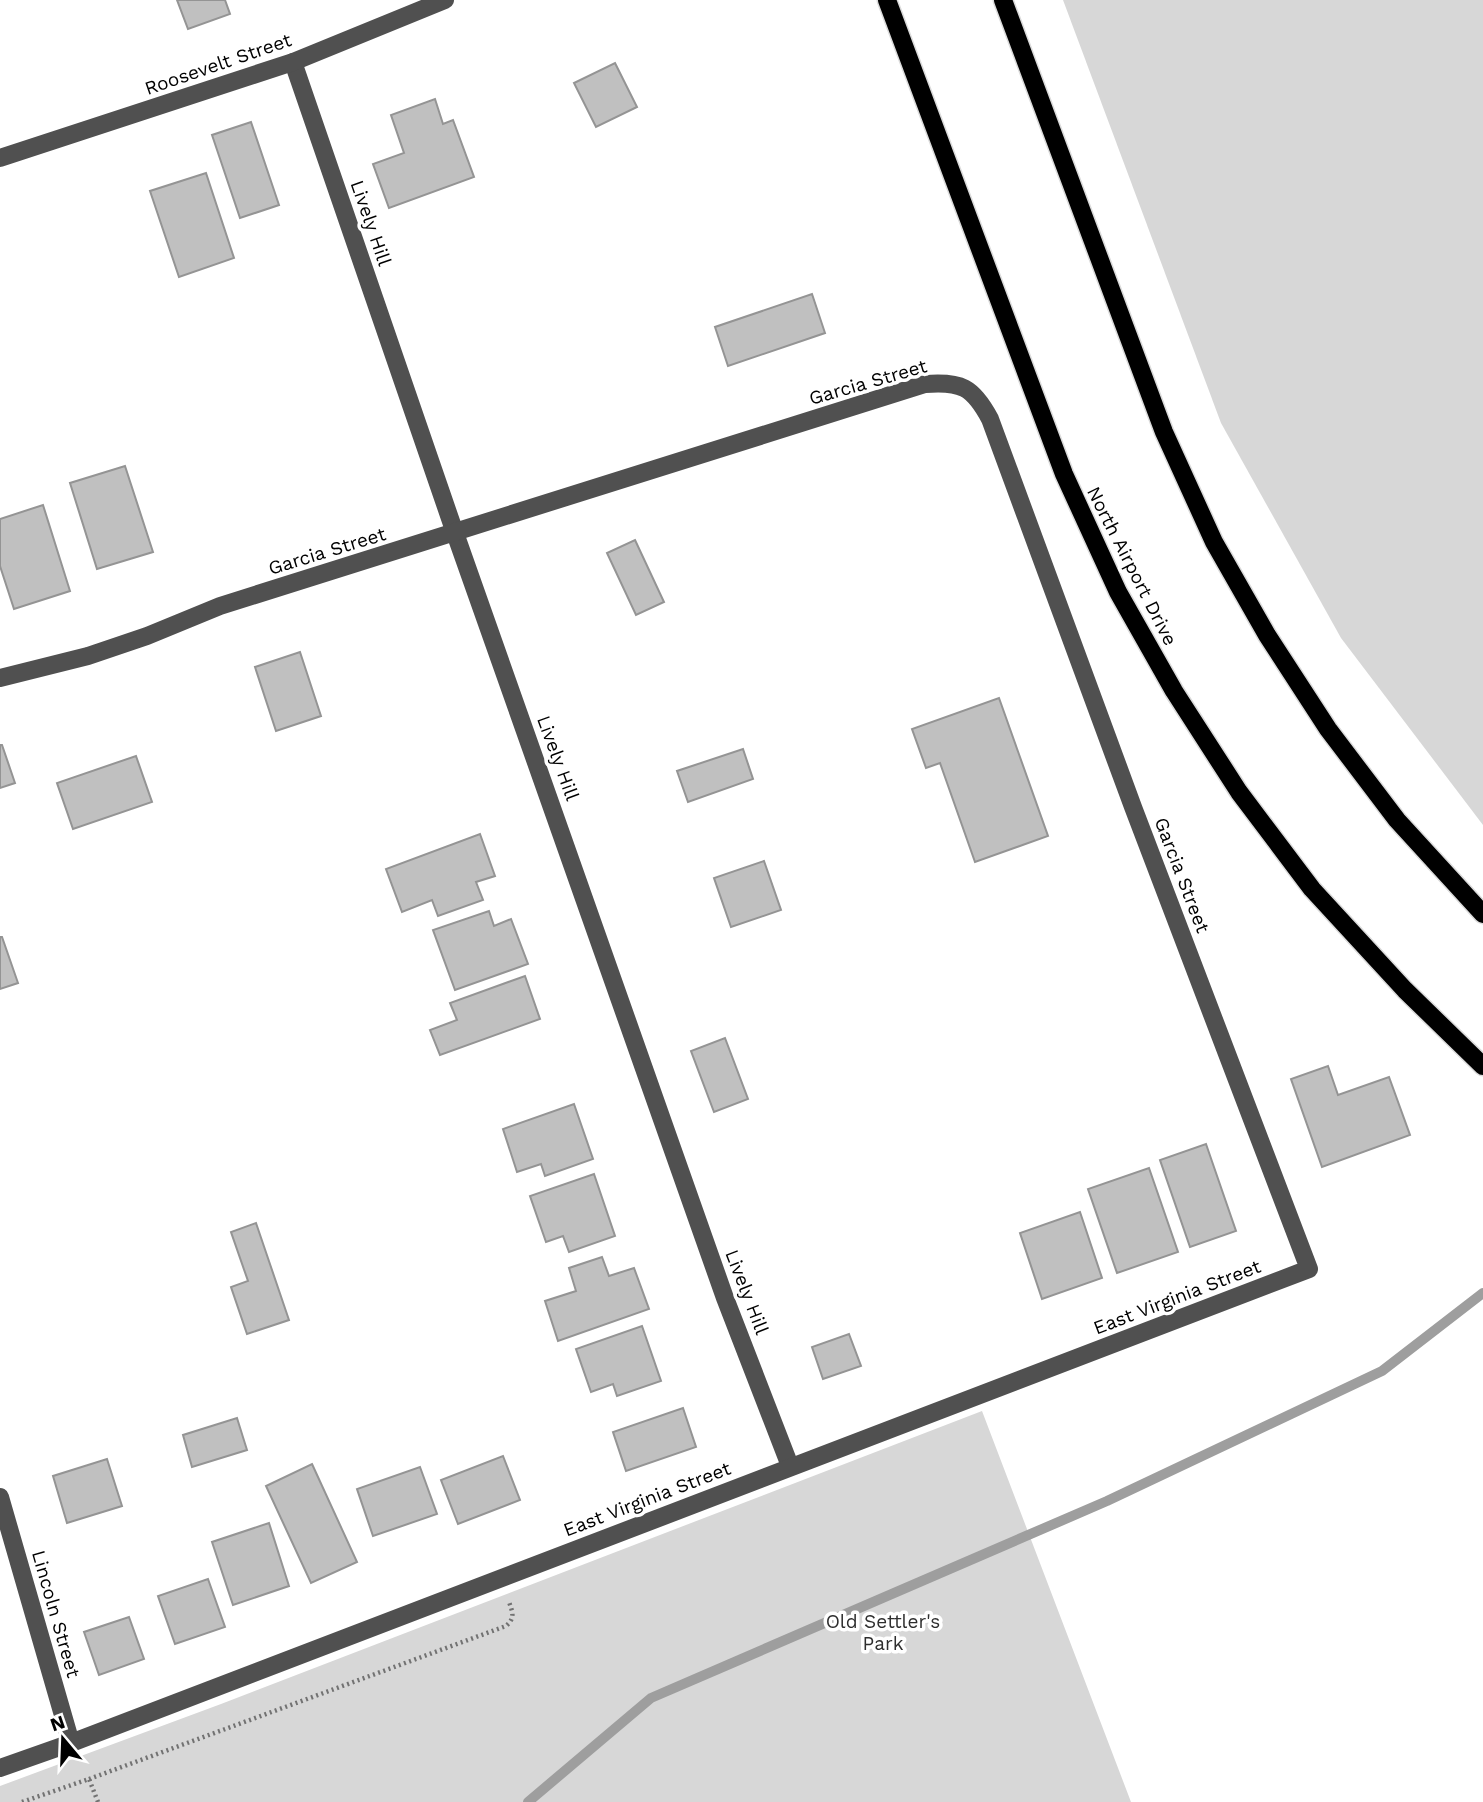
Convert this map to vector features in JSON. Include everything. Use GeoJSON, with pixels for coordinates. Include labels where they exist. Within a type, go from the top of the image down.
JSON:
{"type":"FeatureCollection","features":[{"type":"Feature","properties":{"kind":"main road","name":"North Airport Drive"},"geometry":{"type":"LineString","coordinates":[[887,0],[1064,474],[1118,592],[1174,691],[1239,792],[1312,889],[1405,989],[1483,1066]]}},
{"type":"Feature","properties":{"kind":"main road"},"geometry":{"type":"LineString","coordinates":[[1003,0],[1164,432],[1214,542],[1267,635],[1328,729],[1397,820],[1483,914]]}},
{"type":"Feature","properties":{"kind":"street","name":"Roosevelt Street"},"geometry":{"type":"LineString","coordinates":[[0,158],[293,62],[445,0]]}},
{"type":"Feature","properties":{"kind":"street","name":"Lively Hill"},"geometry":{"type":"LineString","coordinates":[[293,62],[455,533],[721,1284],[790,1466]]}},
{"type":"Feature","properties":{"kind":"street","name":"Garcia Street"},"geometry":{"type":"LineString","coordinates":[[0,678],[89,656],[148,636],[220,606],[925,384],[948,382],[965,387],[980,400],[990,419],[1309,1269]]}},
{"type":"Feature","properties":{"kind":"street","name":"East Virginia Street"},"geometry":{"type":"LineString","coordinates":[[0,1768],[1309,1269]]}},
{"type":"Feature","properties":{"kind":"street","name":"Lincoln Street"},"geometry":{"type":"LineString","coordinates":[[0,1497],[71,1743]]}},
{"type":"Feature","properties":{"kind":"path"},"geometry":{"type":"LineString","coordinates":[[22,1802],[506,1626],[512,1621],[513,1615],[500,1578]]}},
{"type":"Feature","properties":{"kind":"path"},"geometry":{"type":"LineString","coordinates":[[89,1779],[98,1802]]}},
{"type":"Feature","properties":{"kind":"green space"},"geometry":{"type":"Polygon","coordinates":[[[1063,0],[1483,0],[1483,825],[1341,638],[1221,423],[1063,0]]]}},
{"type":"Feature","properties":{"kind":"green space","name":"Old Settler's Park"},"geometry":{"type":"Polygon","coordinates":[[[982,1411],[1131,1802],[0,1802],[0,1786],[221,1704],[982,1411]]]}},
{"type":"Feature","properties":{"kind":"building"},"geometry":{"type":"Polygon","coordinates":[[[177,0],[225,0],[230,14],[188,29],[177,0]]]}},
{"type":"Feature","properties":{"kind":"building"},"geometry":{"type":"Polygon","coordinates":[[[615,63],[637,107],[596,127],[574,83],[615,63]]]}},
{"type":"Feature","properties":{"kind":"building"},"geometry":{"type":"Polygon","coordinates":[[[435,99],[443,124],[453,120],[474,177],[389,208],[373,164],[404,153],[391,115],[435,99]]]}},
{"type":"Feature","properties":{"kind":"building"},"geometry":{"type":"Polygon","coordinates":[[[251,122],[279,205],[240,218],[212,135],[251,122]]]}},
{"type":"Feature","properties":{"kind":"building"},"geometry":{"type":"Polygon","coordinates":[[[206,173],[234,258],[179,277],[150,191],[206,173]]]}},
{"type":"Feature","properties":{"kind":"building"},"geometry":{"type":"Polygon","coordinates":[[[812,294],[825,333],[728,366],[715,327],[812,294]]]}},
{"type":"Feature","properties":{"kind":"building"},"geometry":{"type":"Polygon","coordinates":[[[125,466],[153,552],[97,569],[70,483],[125,466]]]}},
{"type":"Feature","properties":{"kind":"building"},"geometry":{"type":"Polygon","coordinates":[[[43,505],[70,591],[14,609],[0,566],[0,519],[43,505]]]}},
{"type":"Feature","properties":{"kind":"building"},"geometry":{"type":"Polygon","coordinates":[[[635,540],[664,602],[636,615],[607,553],[635,540]]]}},
{"type":"Feature","properties":{"kind":"building"},"geometry":{"type":"Polygon","coordinates":[[[300,652],[321,716],[276,731],[255,667],[300,652]]]}},
{"type":"Feature","properties":{"kind":"building"},"geometry":{"type":"Polygon","coordinates":[[[999,698],[1048,836],[975,862],[940,763],[926,768],[912,729],[999,698]]]}},
{"type":"Feature","properties":{"kind":"building"},"geometry":{"type":"Polygon","coordinates":[[[0,745],[15,783],[0,788],[0,745]]]}},
{"type":"Feature","properties":{"kind":"building"},"geometry":{"type":"Polygon","coordinates":[[[743,749],[753,779],[688,802],[677,771],[743,749]]]}},
{"type":"Feature","properties":{"kind":"building"},"geometry":{"type":"Polygon","coordinates":[[[136,756],[152,802],[73,829],[57,783],[136,756]]]}},
{"type":"Feature","properties":{"kind":"building"},"geometry":{"type":"Polygon","coordinates":[[[480,834],[495,876],[476,882],[483,900],[438,916],[432,900],[402,912],[386,869],[480,834]]]}},
{"type":"Feature","properties":{"kind":"building"},"geometry":{"type":"Polygon","coordinates":[[[764,861],[781,910],[731,927],[714,878],[764,861]]]}},
{"type":"Feature","properties":{"kind":"building"},"geometry":{"type":"Polygon","coordinates":[[[489,911],[494,926],[511,919],[528,964],[455,990],[433,930],[489,911]]]}},
{"type":"Feature","properties":{"kind":"building"},"geometry":{"type":"Polygon","coordinates":[[[0,937],[18,983],[0,989],[0,937]]]}},
{"type":"Feature","properties":{"kind":"building"},"geometry":{"type":"Polygon","coordinates":[[[525,976],[540,1019],[440,1055],[430,1030],[457,1020],[450,1003],[525,976]]]}},
{"type":"Feature","properties":{"kind":"building"},"geometry":{"type":"Polygon","coordinates":[[[725,1038],[748,1099],[714,1112],[691,1051],[725,1038]]]}},
{"type":"Feature","properties":{"kind":"building"},"geometry":{"type":"Polygon","coordinates":[[[1328,1066],[1338,1095],[1389,1077],[1410,1135],[1322,1167],[1291,1079],[1328,1066]]]}},
{"type":"Feature","properties":{"kind":"building"},"geometry":{"type":"Polygon","coordinates":[[[574,1104],[593,1159],[545,1176],[541,1164],[517,1172],[503,1129],[574,1104]]]}},
{"type":"Feature","properties":{"kind":"building"},"geometry":{"type":"Polygon","coordinates":[[[1206,1144],[1236,1231],[1190,1247],[1160,1160],[1206,1144]]]}},
{"type":"Feature","properties":{"kind":"building"},"geometry":{"type":"Polygon","coordinates":[[[1149,1168],[1178,1252],[1117,1273],[1088,1189],[1149,1168]]]}},
{"type":"Feature","properties":{"kind":"building"},"geometry":{"type":"Polygon","coordinates":[[[594,1174],[615,1236],[569,1252],[563,1236],[546,1242],[530,1196],[594,1174]]]}},
{"type":"Feature","properties":{"kind":"building"},"geometry":{"type":"Polygon","coordinates":[[[1080,1212],[1102,1278],[1042,1299],[1020,1233],[1080,1212]]]}},
{"type":"Feature","properties":{"kind":"building"},"geometry":{"type":"Polygon","coordinates":[[[256,1223],[289,1320],[247,1334],[231,1287],[248,1281],[231,1232],[256,1223]]]}},
{"type":"Feature","properties":{"kind":"building"},"geometry":{"type":"Polygon","coordinates":[[[602,1257],[609,1276],[634,1268],[649,1309],[558,1341],[545,1301],[576,1291],[569,1268],[602,1257]]]}},
{"type":"Feature","properties":{"kind":"building"},"geometry":{"type":"Polygon","coordinates":[[[642,1326],[661,1381],[617,1396],[613,1384],[591,1392],[576,1349],[642,1326]]]}},
{"type":"Feature","properties":{"kind":"building"},"geometry":{"type":"Polygon","coordinates":[[[849,1334],[861,1366],[823,1379],[812,1347],[849,1334]]]}},
{"type":"Feature","properties":{"kind":"building"},"geometry":{"type":"Polygon","coordinates":[[[683,1408],[696,1447],[626,1471],[613,1432],[683,1408]]]}},
{"type":"Feature","properties":{"kind":"building"},"geometry":{"type":"Polygon","coordinates":[[[237,1418],[247,1450],[192,1467],[183,1435],[237,1418]]]}},
{"type":"Feature","properties":{"kind":"building"},"geometry":{"type":"Polygon","coordinates":[[[503,1456],[520,1500],[458,1524],[441,1480],[503,1456]]]}},
{"type":"Feature","properties":{"kind":"building"},"geometry":{"type":"Polygon","coordinates":[[[107,1459],[122,1506],[67,1523],[53,1476],[107,1459]]]}},
{"type":"Feature","properties":{"kind":"building"},"geometry":{"type":"Polygon","coordinates":[[[312,1464],[357,1562],[311,1583],[266,1486],[312,1464]]]}},
{"type":"Feature","properties":{"kind":"building"},"geometry":{"type":"Polygon","coordinates":[[[420,1467],[437,1514],[373,1536],[357,1489],[420,1467]]]}},
{"type":"Feature","properties":{"kind":"building"},"geometry":{"type":"Polygon","coordinates":[[[269,1523],[289,1586],[233,1605],[212,1542],[269,1523]]]}},
{"type":"Feature","properties":{"kind":"building"},"geometry":{"type":"Polygon","coordinates":[[[208,1579],[225,1627],[175,1644],[158,1596],[208,1579]]]}},
{"type":"Feature","properties":{"kind":"building"},"geometry":{"type":"Polygon","coordinates":[[[129,1617],[144,1659],[99,1675],[84,1632],[129,1617]]]}},
{"type":"Feature","properties":{"kind":"waterway"},"geometry":{"type":"LineString","coordinates":[[528,1802],[651,1698],[1107,1501],[1382,1371],[1483,1293]]}}]}
